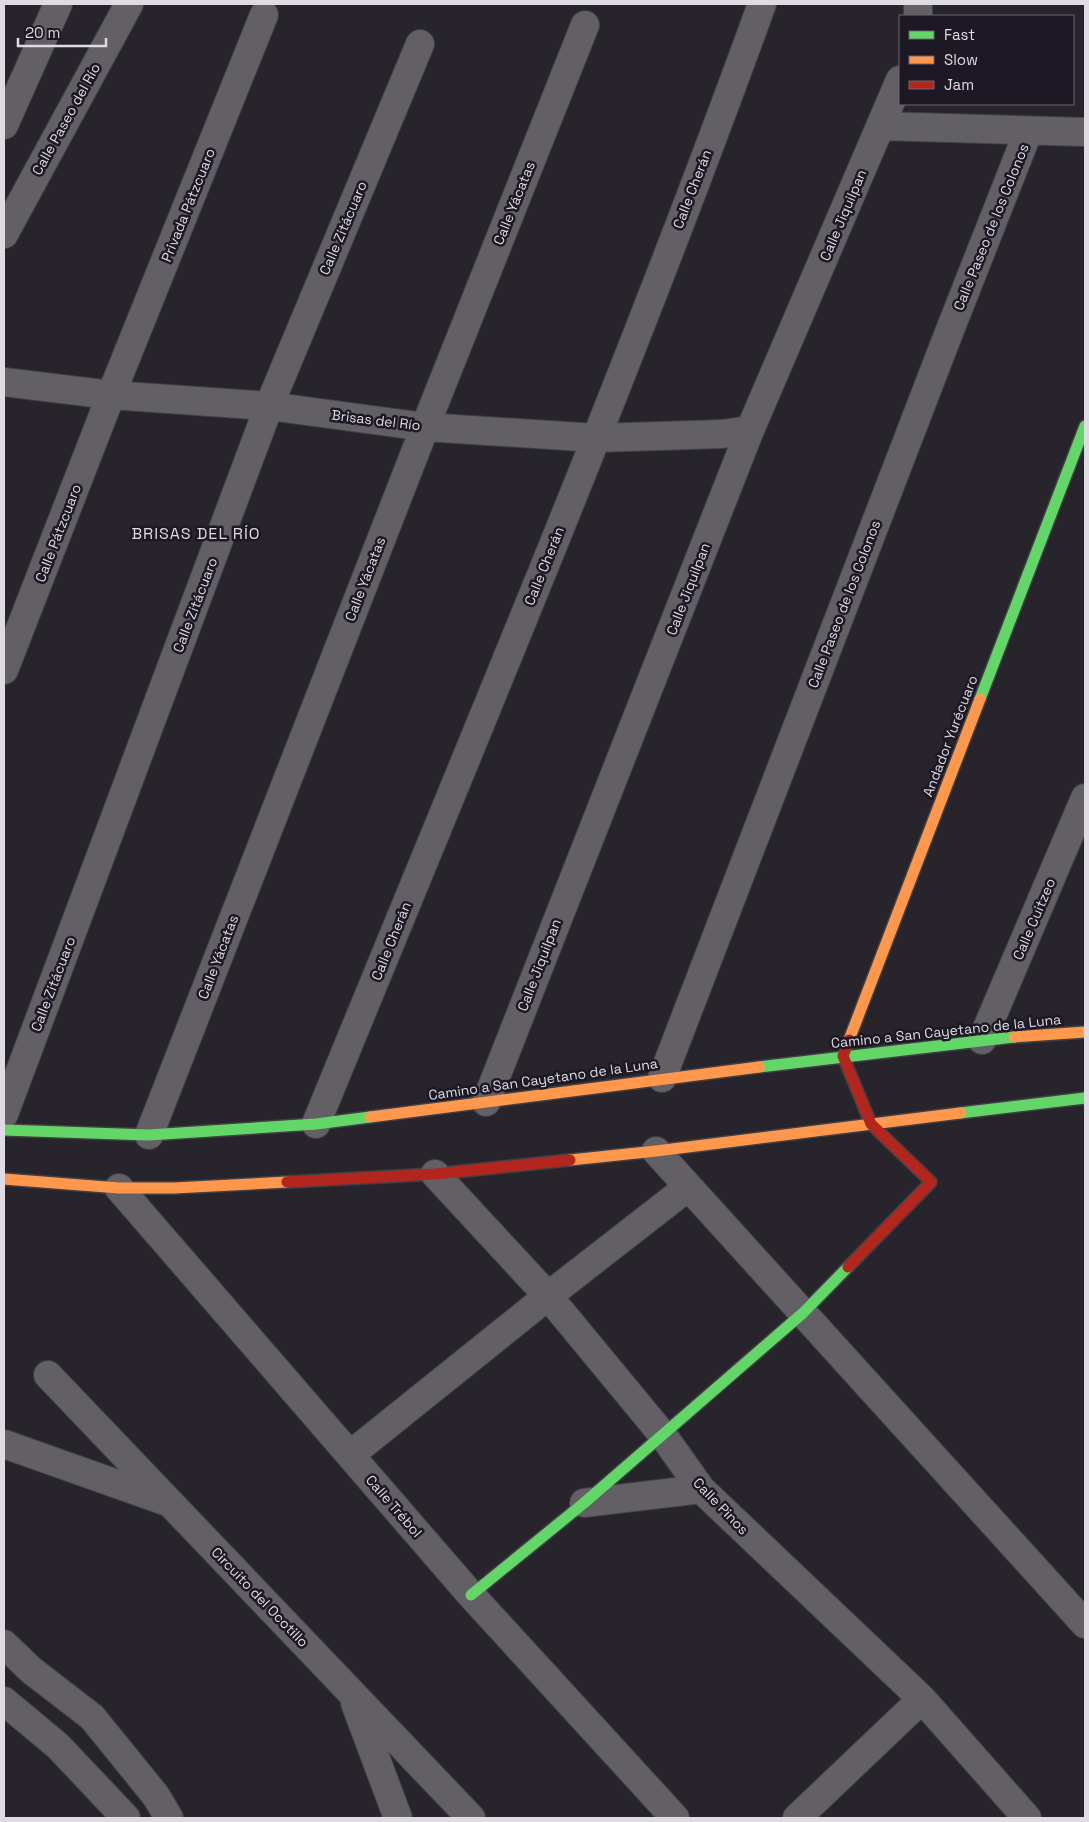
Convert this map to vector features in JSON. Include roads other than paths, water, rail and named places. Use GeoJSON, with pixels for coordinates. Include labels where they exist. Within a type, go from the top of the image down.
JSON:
{"type":"FeatureCollection","features":[{"type":"Feature","properties":{"kind":"street"},"geometry":{"type":"LineString","coordinates":[[4,125],[58,4]]}},
{"type":"Feature","properties":{"kind":"street","name":"Calle Paseo del Río"},"geometry":{"type":"LineString","coordinates":[[4,234],[129,4]]}},
{"type":"Feature","properties":{"kind":"street","name":"Calle Cherán"},"geometry":{"type":"LineString","coordinates":[[316,1124],[596,438],[762,4]]}},
{"type":"Feature","properties":{"kind":"street","name":"Privada Pátzcuaro"},"geometry":{"type":"LineString","coordinates":[[111,395],[264,15]]}},
{"type":"Feature","properties":{"kind":"street","name":"Calle Yácatas"},"geometry":{"type":"LineString","coordinates":[[149,1135],[425,427],[585,25]]}},
{"type":"Feature","properties":{"kind":"street","name":"Calle Zitácuaro"},"geometry":{"type":"LineString","coordinates":[[4,1114],[269,406],[420,44]]}},
{"type":"Feature","properties":{"kind":"street","name":"Calle Jiquilpan"},"geometry":{"type":"LineString","coordinates":[[486,1102],[750,430],[899,83]]}},
{"type":"Feature","properties":{"kind":"street"},"geometry":{"type":"LineString","coordinates":[[882,126],[1028,132],[1085,132]]}},
{"type":"Feature","properties":{"kind":"street","name":"Calle Paseo de los Colonos"},"geometry":{"type":"LineString","coordinates":[[662,1078],[944,344],[1028,132]]}},
{"type":"Feature","properties":{"kind":"street","name":"Brisas del Río"},"geometry":{"type":"LineString","coordinates":[[4,382],[111,395],[269,406],[425,427],[596,438],[722,434],[750,430]]}},
{"type":"Feature","properties":{"kind":"street","name":"Calle Pátzcuaro"},"geometry":{"type":"LineString","coordinates":[[4,670],[111,395]]}},
{"type":"Feature","properties":{"kind":"street","name":"Andador Yurécuaro"},"geometry":{"type":"LineString","coordinates":[[843,1056],[1085,426]]}},
{"type":"Feature","properties":{"kind":"street","name":"Calle Cuitzeo"},"geometry":{"type":"LineString","coordinates":[[982,1040],[1085,798]]}},
{"type":"Feature","properties":{"kind":"street","name":"Camino a San Cayetano de la Luna"},"geometry":{"type":"LineString","coordinates":[[4,1130],[149,1135],[316,1124],[843,1056],[982,1040],[1085,1032]]}},
{"type":"Feature","properties":{"kind":"street"},"geometry":{"type":"LineString","coordinates":[[471,1595],[584,1503],[803,1313],[931,1182],[871,1124],[843,1056]]}},
{"type":"Feature","properties":{"kind":"street"},"geometry":{"type":"LineString","coordinates":[[4,1179],[119,1188],[174,1188],[436,1174],[656,1151],[1085,1098]]}},
{"type":"Feature","properties":{"kind":"street"},"geometry":{"type":"LineString","coordinates":[[656,1151],[1085,1624]]}},
{"type":"Feature","properties":{"kind":"street","name":"Calle Pinos"},"geometry":{"type":"LineString","coordinates":[[436,1174],[548,1296],[662,1434],[701,1489],[922,1699],[1027,1818]]}},
{"type":"Feature","properties":{"kind":"street"},"geometry":{"type":"LineString","coordinates":[[350,1455],[548,1296],[688,1187]]}},
{"type":"Feature","properties":{"kind":"street","name":"Calle Trébol"},"geometry":{"type":"LineString","coordinates":[[119,1188],[471,1595],[675,1818]]}},
{"type":"Feature","properties":{"kind":"street"},"geometry":{"type":"LineString","coordinates":[[48,1376],[170,1503]]}},
{"type":"Feature","properties":{"kind":"street","name":"Circuito del Ocotillo"},"geometry":{"type":"LineString","coordinates":[[4,1444],[170,1503],[471,1818]]}},
{"type":"Feature","properties":{"kind":"street"},"geometry":{"type":"LineString","coordinates":[[584,1503],[701,1489]]}},
{"type":"Feature","properties":{"kind":"street"},"geometry":{"type":"LineString","coordinates":[[4,1644],[31,1670],[92,1717],[156,1796],[169,1818]]}},
{"type":"Feature","properties":{"kind":"street"},"geometry":{"type":"LineString","coordinates":[[351,1693],[398,1818]]}},
{"type":"Feature","properties":{"kind":"street"},"geometry":{"type":"LineString","coordinates":[[797,1818],[922,1699]]}},
{"type":"Feature","properties":{"kind":"street"},"geometry":{"type":"LineString","coordinates":[[4,1701],[58,1746],[126,1818]]}},
{"type":"Feature","properties":{"kind":"district","name":"BRISAS DEL RÍO"},"geometry":{"type":"Point","coordinates":[196,533]}}]}
